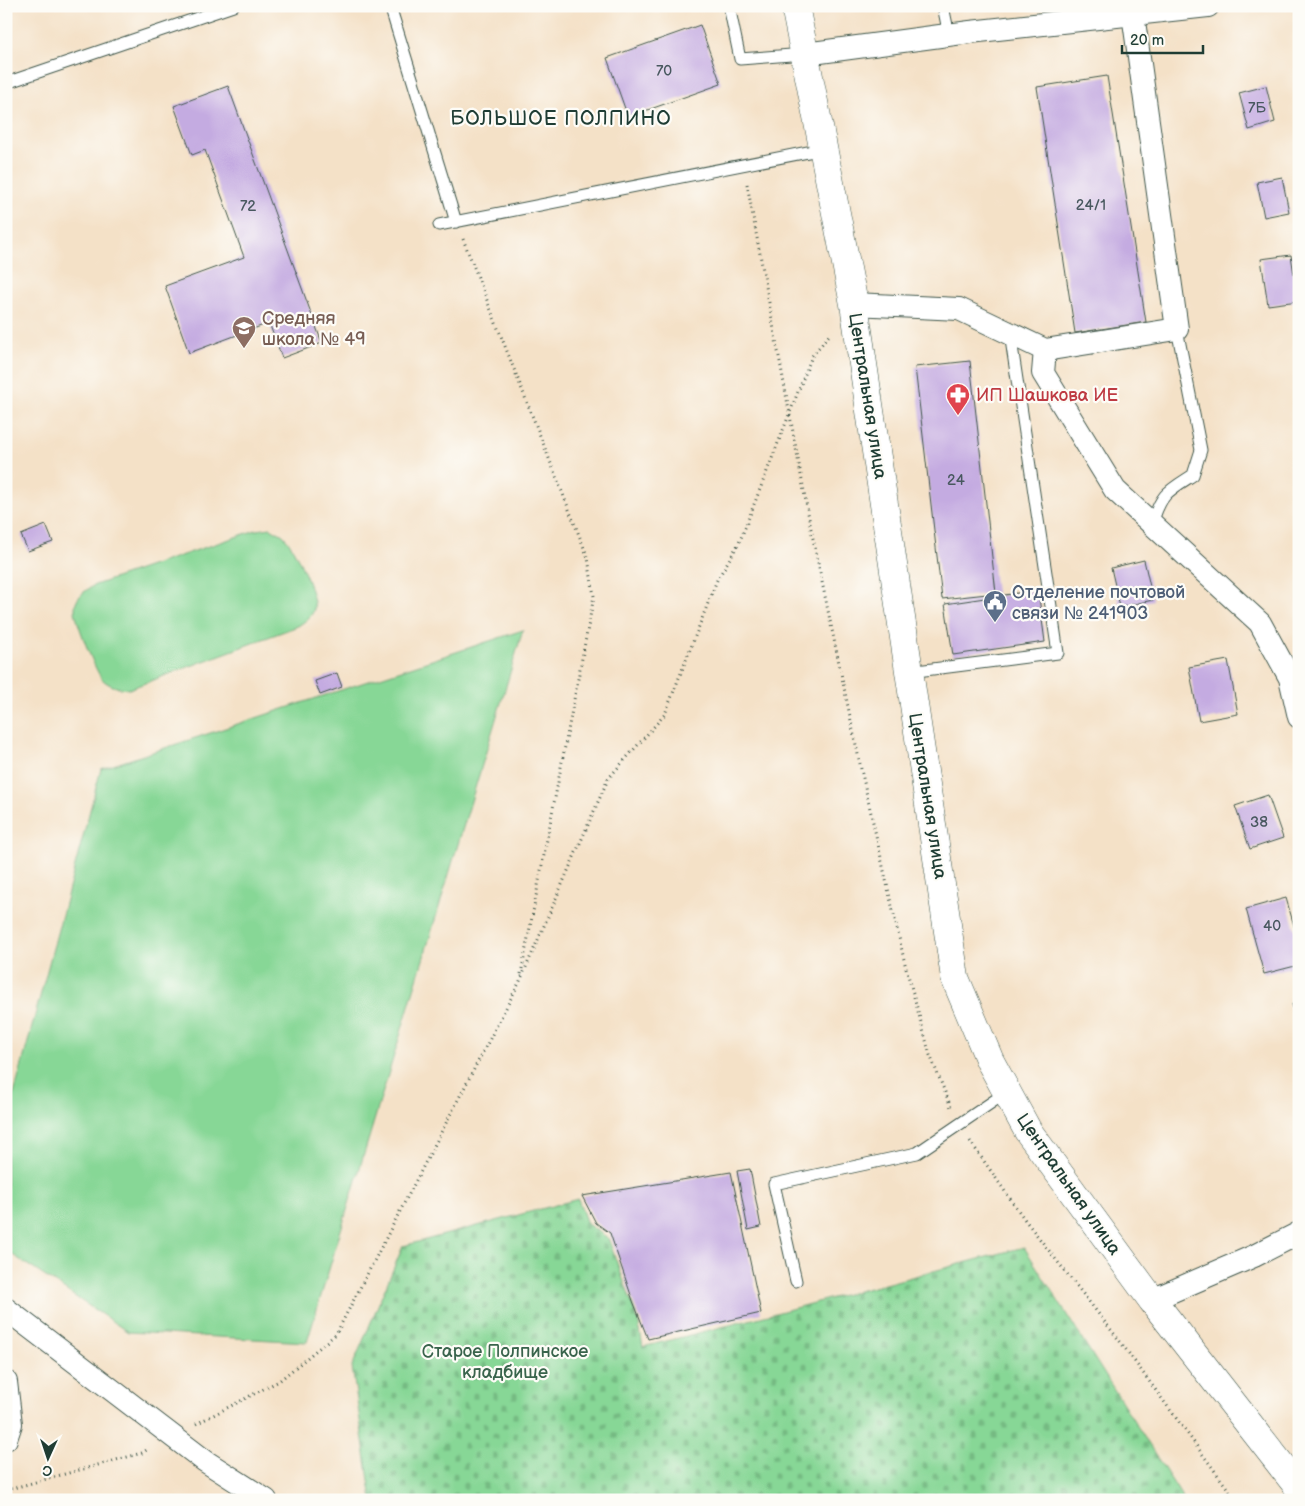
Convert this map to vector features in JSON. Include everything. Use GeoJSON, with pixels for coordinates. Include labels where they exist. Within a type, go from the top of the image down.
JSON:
{"type":"FeatureCollection","features":[{"type":"Feature","properties":{"kind":"street","name":"Центральная улица"},"geometry":{"type":"LineString","coordinates":[[795,6],[854,304],[955,978],[990,1061],[1028,1131],[1152,1300],[1299,1488]]}},
{"type":"Feature","properties":{"kind":"street"},"geometry":{"type":"LineString","coordinates":[[804,54],[949,34],[1208,6]]}},
{"type":"Feature","properties":{"kind":"street"},"geometry":{"type":"LineString","coordinates":[[854,304],[960,309],[1045,350],[1177,329],[1133,14]]}},
{"type":"Feature","properties":{"kind":"street"},"geometry":{"type":"LineString","coordinates":[[1045,350],[1043,373],[1115,490],[1260,623],[1290,678],[1297,708]]}},
{"type":"Feature","properties":{"kind":"street"},"geometry":{"type":"LineString","coordinates":[[1152,1300],[1254,1256],[1299,1233]]}},
{"type":"Feature","properties":{"kind":"street"},"geometry":{"type":"LineString","coordinates":[[6,1309],[205,1461],[266,1500]]}},
{"type":"Feature","properties":{"kind":"street"},"geometry":{"type":"LineString","coordinates":[[6,1382],[11,1424],[6,1439]]}},
{"type":"Feature","properties":{"kind":"lane"},"geometry":{"type":"LineString","coordinates":[[6,83],[233,6]]}},
{"type":"Feature","properties":{"kind":"lane"},"geometry":{"type":"LineString","coordinates":[[390,6],[456,222]]}},
{"type":"Feature","properties":{"kind":"lane"},"geometry":{"type":"LineString","coordinates":[[729,6],[740,59],[804,54]]}},
{"type":"Feature","properties":{"kind":"lane"},"geometry":{"type":"LineString","coordinates":[[944,6],[949,34]]}},
{"type":"Feature","properties":{"kind":"lane"},"geometry":{"type":"LineString","coordinates":[[439,225],[823,149]]}},
{"type":"Feature","properties":{"kind":"lane"},"geometry":{"type":"LineString","coordinates":[[1152,524],[1156,510],[1167,491],[1193,475],[1201,450],[1177,329]]}},
{"type":"Feature","properties":{"kind":"lane"},"geometry":{"type":"LineString","coordinates":[[909,672],[1058,653],[1010,333]]}},
{"type":"Feature","properties":{"kind":"lane"},"geometry":{"type":"LineString","coordinates":[[796,1281],[774,1184],[917,1153],[1007,1092]]}},
{"type":"Feature","properties":{"kind":"path"},"geometry":{"type":"LineString","coordinates":[[456,222],[588,558],[594,596],[520,981]]}},
{"type":"Feature","properties":{"kind":"path"},"geometry":{"type":"LineString","coordinates":[[6,1490],[142,1453],[278,1381],[336,1334],[520,981],[608,778],[665,714],[717,580],[739,543],[812,356],[854,304]]}},
{"type":"Feature","properties":{"kind":"green space"},"geometry":{"type":"Polygon","coordinates":[[[271,528],[283,535],[288,541],[304,571],[314,603],[313,612],[308,619],[298,626],[129,689],[115,687],[103,680],[91,658],[76,617],[76,602],[84,592],[95,585],[256,530],[271,528]]]}},
{"type":"Feature","properties":{"kind":"green space"},"geometry":{"type":"Polygon","coordinates":[[[523,630],[307,1342],[128,1332],[7,1251],[6,1124],[101,769],[523,630]]]}},
{"type":"Feature","properties":{"kind":"green space","name":"Старое Полпинское кладбище"},"geometry":{"type":"Polygon","coordinates":[[[578,1199],[587,1224],[608,1238],[638,1320],[643,1347],[1024,1247],[1184,1500],[372,1500],[352,1367],[403,1246],[578,1199]]]}},
{"type":"Feature","properties":{"kind":"building"},"geometry":{"type":"Polygon","coordinates":[[[700,25],[721,84],[628,117],[607,58],[700,25]]]}},
{"type":"Feature","properties":{"kind":"building"},"geometry":{"type":"Polygon","coordinates":[[[1107,76],[1146,322],[1075,333],[1037,87],[1107,76]]]}},
{"type":"Feature","properties":{"kind":"building"},"geometry":{"type":"Polygon","coordinates":[[[228,86],[322,343],[282,358],[269,323],[189,353],[165,286],[244,257],[205,150],[192,155],[174,106],[228,86]]]}},
{"type":"Feature","properties":{"kind":"building"},"geometry":{"type":"Polygon","coordinates":[[[1266,86],[1275,122],[1249,130],[1239,93],[1266,86]]]}},
{"type":"Feature","properties":{"kind":"building"},"geometry":{"type":"Polygon","coordinates":[[[1282,177],[1289,212],[1264,217],[1257,182],[1282,177]]]}},
{"type":"Feature","properties":{"kind":"building"},"geometry":{"type":"Polygon","coordinates":[[[1291,255],[1298,301],[1268,305],[1261,259],[1291,255]]]}},
{"type":"Feature","properties":{"kind":"building"},"geometry":{"type":"Polygon","coordinates":[[[970,361],[996,593],[942,599],[915,367],[970,361]]]}},
{"type":"Feature","properties":{"kind":"building"},"geometry":{"type":"Polygon","coordinates":[[[46,525],[53,542],[28,551],[21,535],[46,525]]]}},
{"type":"Feature","properties":{"kind":"building"},"geometry":{"type":"Polygon","coordinates":[[[1144,560],[1153,600],[1120,607],[1111,568],[1144,560]]]}},
{"type":"Feature","properties":{"kind":"building","name":"Отделение почтовой связи № 241903"},"geometry":{"type":"Polygon","coordinates":[[[1038,590],[1045,642],[953,655],[945,604],[1038,590]]]}},
{"type":"Feature","properties":{"kind":"building"},"geometry":{"type":"Polygon","coordinates":[[[1228,660],[1238,714],[1199,721],[1189,667],[1228,660]]]}},
{"type":"Feature","properties":{"kind":"building"},"geometry":{"type":"Polygon","coordinates":[[[337,673],[342,687],[320,695],[315,681],[337,673]]]}},
{"type":"Feature","properties":{"kind":"building"},"geometry":{"type":"Polygon","coordinates":[[[1268,795],[1283,838],[1250,849],[1235,806],[1268,795]]]}},
{"type":"Feature","properties":{"kind":"building"},"geometry":{"type":"Polygon","coordinates":[[[1286,898],[1299,943],[1299,965],[1264,974],[1246,909],[1286,898]]]}},
{"type":"Feature","properties":{"kind":"building"},"geometry":{"type":"Polygon","coordinates":[[[1299,1003],[1299,1034],[1298,1034],[1292,1004],[1299,1003]]]}},
{"type":"Feature","properties":{"kind":"building"},"geometry":{"type":"Polygon","coordinates":[[[750,1169],[761,1227],[748,1230],[737,1171],[750,1169]]]}},
{"type":"Feature","properties":{"kind":"building"},"geometry":{"type":"Polygon","coordinates":[[[731,1172],[761,1313],[648,1339],[610,1233],[596,1223],[582,1196],[731,1172]]]}},
{"type":"Feature","properties":{"kind":"place","name":"Средняя школа № 49"},"geometry":{"type":"Point","coordinates":[244,349]}},
{"type":"Feature","properties":{"kind":"place","name":"ИП Шашкова ИЕ"},"geometry":{"type":"Point","coordinates":[958,416]}},
{"type":"Feature","properties":{"kind":"place","name":"Отделение почтовой связи № 241903"},"geometry":{"type":"Point","coordinates":[995,623]}},
{"type":"Feature","properties":{"kind":"district","name":"БОЛЬШОЕ ПОЛПИНО"},"geometry":{"type":"Point","coordinates":[561,118]}}]}
